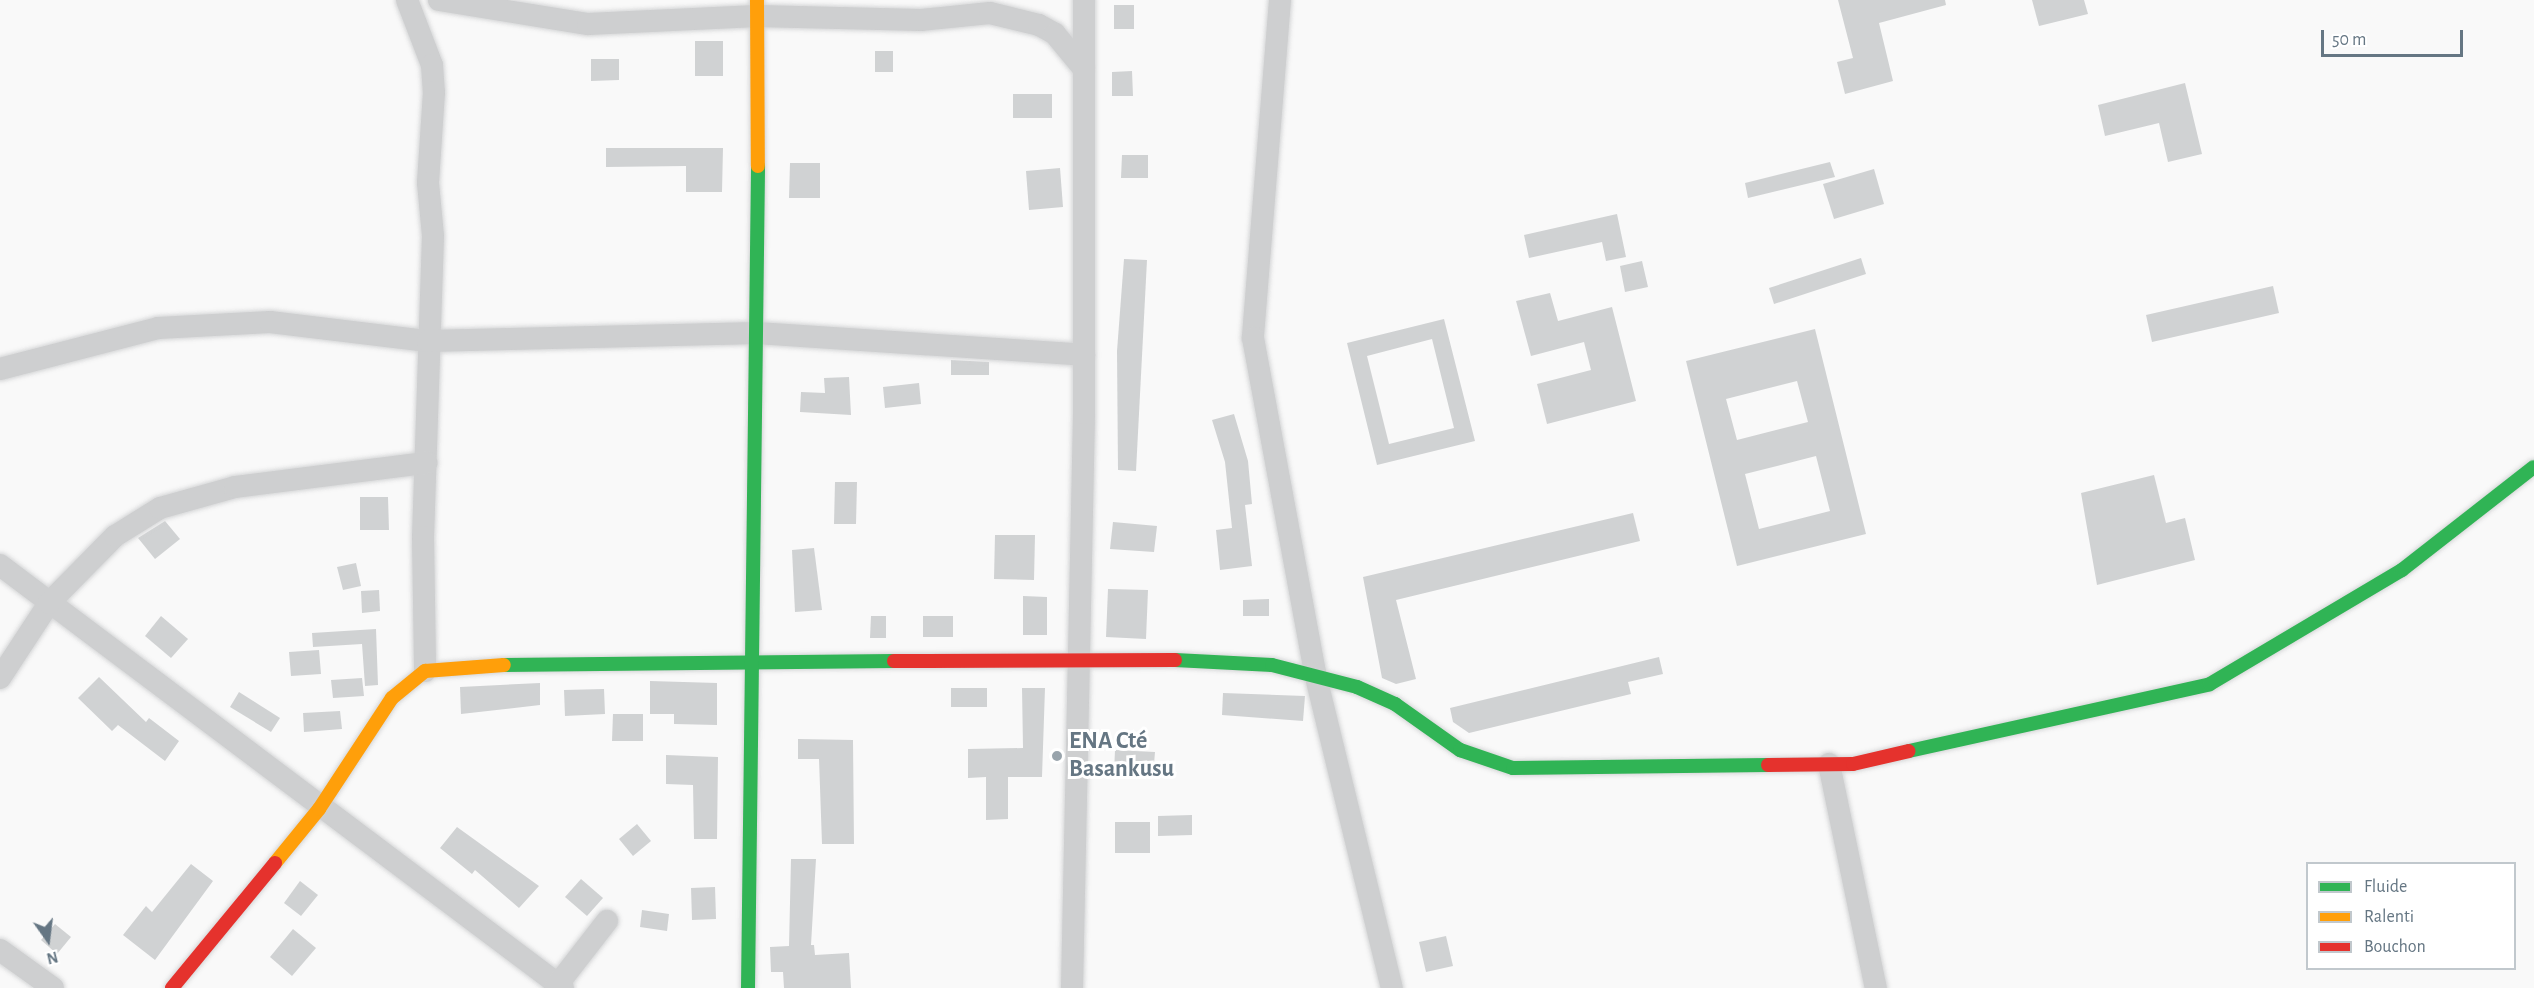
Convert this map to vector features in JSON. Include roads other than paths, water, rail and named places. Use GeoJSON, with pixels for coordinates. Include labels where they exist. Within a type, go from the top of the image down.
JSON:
{"type":"FeatureCollection","features":[{"type":"Feature","properties":{"kind":"street"},"geometry":{"type":"LineString","coordinates":[[407,0],[432,65],[434,92],[426,463],[425,671]]}},
{"type":"Feature","properties":{"kind":"street"},"geometry":{"type":"LineString","coordinates":[[439,0],[588,24],[757,8],[921,20],[990,14],[1016,17],[1055,34],[1084,69]]}},
{"type":"Feature","properties":{"kind":"street"},"geometry":{"type":"LineString","coordinates":[[1072,988],[1080,662],[1084,356],[1084,0]]}},
{"type":"Feature","properties":{"kind":"street"},"geometry":{"type":"LineString","coordinates":[[1280,0],[1253,338],[1315,674],[1392,988]]}},
{"type":"Feature","properties":{"kind":"street"},"geometry":{"type":"LineString","coordinates":[[748,988],[757,333],[757,8]]}},
{"type":"Feature","properties":{"kind":"street"},"geometry":{"type":"LineString","coordinates":[[0,369],[158,328],[270,322],[428,341],[757,333],[1084,356]]}},
{"type":"Feature","properties":{"kind":"street"},"geometry":{"type":"LineString","coordinates":[[0,678],[50,603],[115,536],[160,508],[235,488],[426,463]]}},
{"type":"Feature","properties":{"kind":"street"},"geometry":{"type":"LineString","coordinates":[[172,988],[319,809],[392,698],[425,671],[500,665],[753,661],[1184,660],[1272,665],[1315,674],[1395,704],[1460,750],[1513,768],[1853,764],[2210,684],[2402,570],[2534,467]]}},
{"type":"Feature","properties":{"kind":"street"},"geometry":{"type":"LineString","coordinates":[[0,565],[319,809],[559,987],[607,921]]}},
{"type":"Feature","properties":{"kind":"street"},"geometry":{"type":"LineString","coordinates":[[1829,764],[1876,988]]}},
{"type":"Feature","properties":{"kind":"street"},"geometry":{"type":"LineString","coordinates":[[0,950],[52,988]]}},
{"type":"Feature","properties":{"kind":"place","name":"ENA Cté Basankusu"},"geometry":{"type":"Point","coordinates":[1057,756]}}]}
